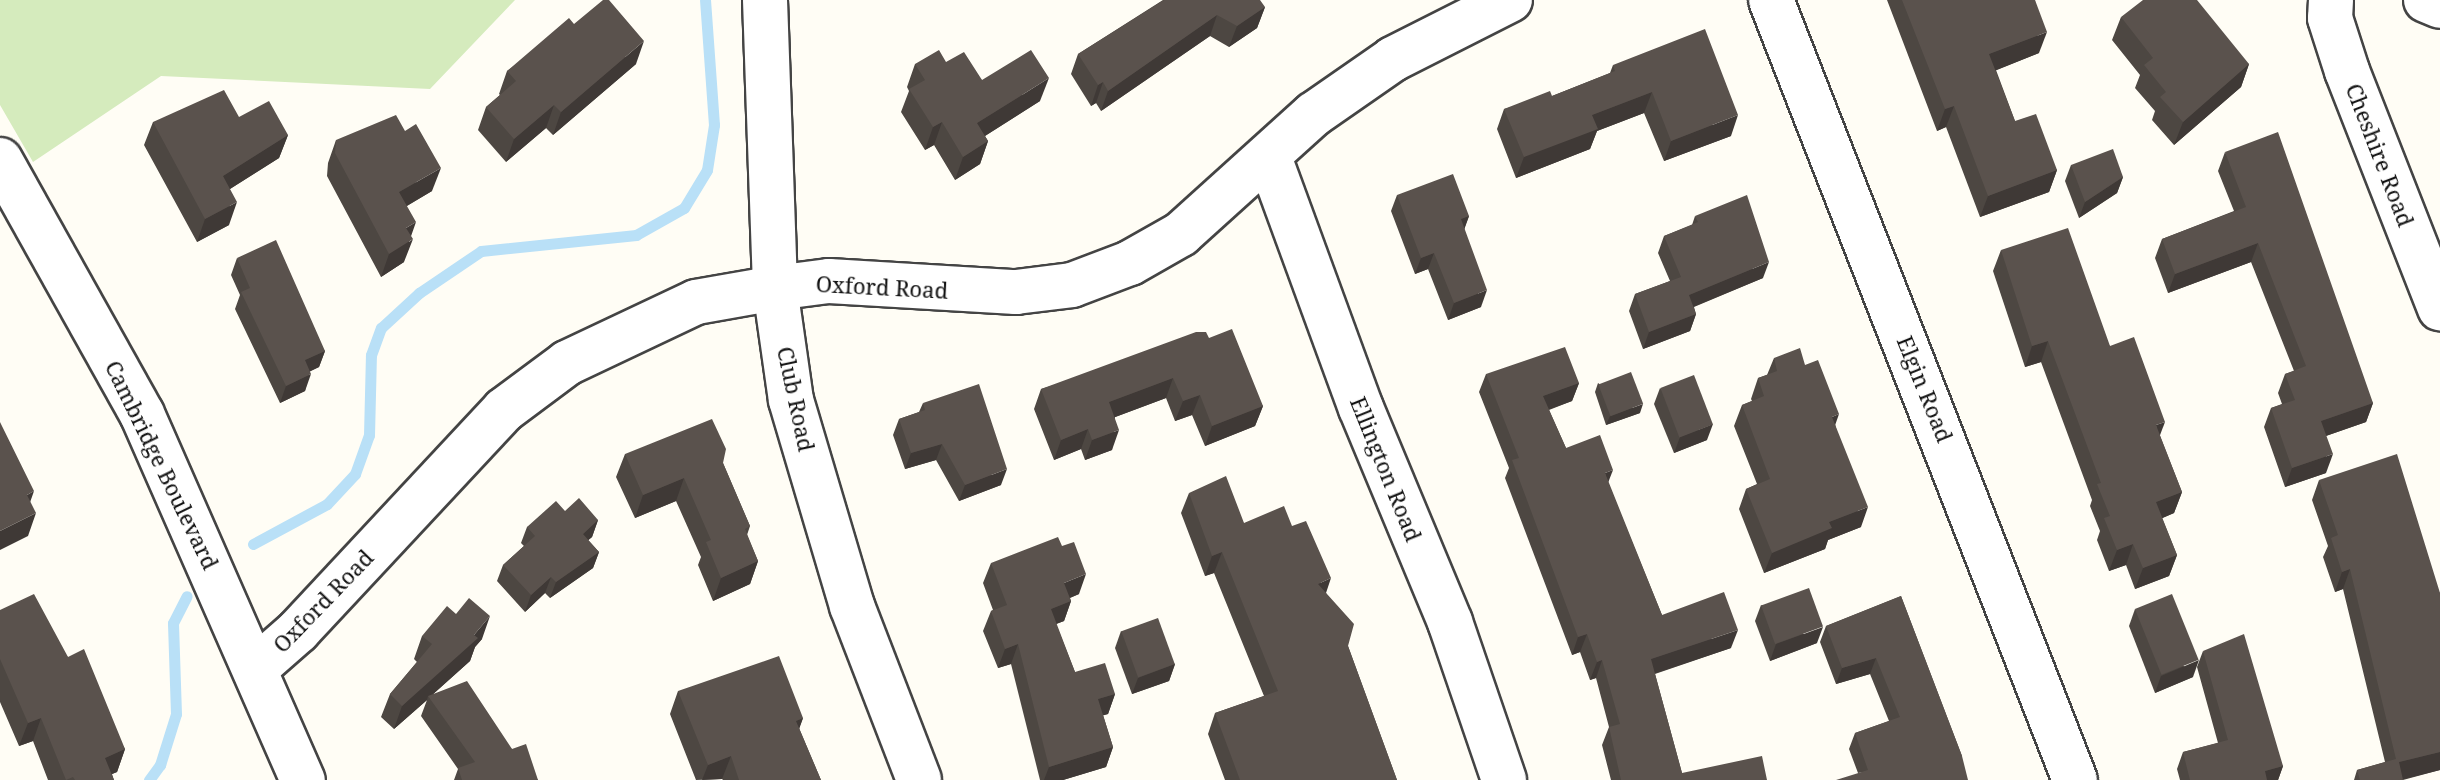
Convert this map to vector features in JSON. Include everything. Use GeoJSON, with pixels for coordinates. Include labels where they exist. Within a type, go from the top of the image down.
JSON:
{"type":"FeatureCollection","features":[{"type":"Feature","properties":{"kind":"street","name":"Club Road"},"geometry":{"type":"LineString","coordinates":[[765,0],[775,288],[791,400],[852,606],[919,780]]}},
{"type":"Feature","properties":{"kind":"street","name":"Oxford Road"},"geometry":{"type":"LineString","coordinates":[[257,667],[298,631],[504,410],[567,363],[696,302],[829,281],[1016,292],[1072,285],[1130,263],[1181,234],[1314,114],[1393,59],[1510,0]]}},
{"type":"Feature","properties":{"kind":"street","name":"Elgin Road"},"geometry":{"type":"LineString","coordinates":[[1771,0],[2075,780]]}},
{"type":"Feature","properties":{"kind":"street","name":"Cheshire Road"},"geometry":{"type":"LineString","coordinates":[[2331,0],[2330,18],[2347,71],[2440,308]]}},
{"type":"Feature","properties":{"kind":"street"},"geometry":{"type":"LineString","coordinates":[[2426,0],[2440,6]]}},
{"type":"Feature","properties":{"kind":"street","name":"Ellington Road"},"geometry":{"type":"LineString","coordinates":[[1269,157],[1361,408],[1450,622],[1504,780]]}},
{"type":"Feature","properties":{"kind":"street","name":"Cambridge Boulevard"},"geometry":{"type":"LineString","coordinates":[[0,160],[142,414],[257,667],[303,780]]}},
{"type":"Feature","properties":{"kind":"green space"},"geometry":{"type":"Polygon","coordinates":[[[0,0],[515,0],[430,89],[161,76],[33,162],[0,105],[0,0]]]}},
{"type":"Feature","properties":{"kind":"building"},"geometry":{"type":"Polygon","coordinates":[[[603,0],[609,0],[644,41],[561,112],[554,105],[514,139],[486,107],[516,81],[507,71],[569,18],[574,24],[603,0]]]}},
{"type":"Feature","properties":{"kind":"building"},"geometry":{"type":"Polygon","coordinates":[[[1164,0],[1260,0],[1265,7],[1237,26],[1217,15],[1108,91],[1103,82],[1098,85],[1078,54],[1164,0]]]}},
{"type":"Feature","properties":{"kind":"building"},"geometry":{"type":"Polygon","coordinates":[[[1902,0],[2035,0],[2047,32],[1989,54],[2015,121],[2036,114],[2057,170],[1988,196],[1954,106],[1945,109],[1902,0]]]}},
{"type":"Feature","properties":{"kind":"building"},"geometry":{"type":"Polygon","coordinates":[[[2143,0],[2197,0],[2249,64],[2183,122],[2160,97],[2166,92],[2144,65],[2153,58],[2121,17],[2143,0]]]}},
{"type":"Feature","properties":{"kind":"building"},"geometry":{"type":"Polygon","coordinates":[[[1705,29],[1738,115],[1671,141],[1652,92],[1592,115],[1598,129],[1524,157],[1504,109],[1550,91],[1552,96],[1615,71],[1613,65],[1705,29]]]}},
{"type":"Feature","properties":{"kind":"building"},"geometry":{"type":"Polygon","coordinates":[[[939,50],[946,62],[964,52],[982,80],[1031,50],[1049,78],[977,123],[988,141],[963,157],[942,122],[933,127],[909,89],[925,80],[915,64],[939,50]]]}},
{"type":"Feature","properties":{"kind":"building"},"geometry":{"type":"Polygon","coordinates":[[[224,90],[239,117],[269,101],[288,135],[223,176],[237,202],[205,219],[153,122],[224,90]]]}},
{"type":"Feature","properties":{"kind":"building"},"geometry":{"type":"Polygon","coordinates":[[[396,115],[405,131],[416,124],[441,168],[399,192],[416,222],[406,228],[413,239],[389,254],[335,153],[336,140],[396,115]]]}},
{"type":"Feature","properties":{"kind":"building"},"geometry":{"type":"Polygon","coordinates":[[[2278,132],[2373,403],[2321,421],[2333,454],[2292,468],[2271,408],[2295,400],[2285,374],[2306,366],[2258,243],[2175,274],[2162,239],[2246,207],[2225,152],[2278,132]]]}},
{"type":"Feature","properties":{"kind":"building"},"geometry":{"type":"Polygon","coordinates":[[[2113,149],[2123,177],[2085,202],[2071,165],[2113,149]]]}},
{"type":"Feature","properties":{"kind":"building"},"geometry":{"type":"Polygon","coordinates":[[[1453,174],[1469,216],[1461,219],[1487,290],[1454,303],[1434,253],[1421,258],[1397,195],[1453,174]]]}},
{"type":"Feature","properties":{"kind":"building"},"geometry":{"type":"Polygon","coordinates":[[[1747,195],[1769,262],[1689,295],[1696,314],[1649,332],[1635,294],[1681,277],[1664,236],[1698,222],[1695,216],[1747,195]]]}},
{"type":"Feature","properties":{"kind":"building"},"geometry":{"type":"Polygon","coordinates":[[[2068,228],[2110,346],[2134,337],[2165,422],[2156,425],[2182,492],[2156,502],[2177,555],[2143,568],[2133,544],[2117,550],[2104,518],[2110,516],[2097,484],[2101,483],[2048,341],[2032,346],[2001,250],[2068,228]]]}},
{"type":"Feature","properties":{"kind":"building"},"geometry":{"type":"Polygon","coordinates":[[[276,240],[325,351],[305,360],[311,374],[286,386],[241,292],[250,288],[237,258],[276,240]]]}},
{"type":"Feature","properties":{"kind":"building"},"geometry":{"type":"Polygon","coordinates":[[[1232,329],[1263,406],[1212,426],[1200,395],[1183,401],[1173,378],[1109,402],[1119,430],[1092,440],[1088,429],[1061,440],[1041,389],[1196,332],[1206,332],[1209,338],[1232,329]]]}},
{"type":"Feature","properties":{"kind":"building"},"geometry":{"type":"Polygon","coordinates":[[[1565,347],[1579,383],[1543,396],[1566,448],[1600,435],[1613,470],[1605,473],[1662,615],[1724,592],[1738,630],[1651,659],[1682,773],[1762,756],[1767,780],[1621,780],[1609,727],[1620,724],[1602,660],[1597,662],[1587,634],[1578,637],[1512,460],[1519,458],[1486,374],[1565,347]]]}},
{"type":"Feature","properties":{"kind":"building"},"geometry":{"type":"Polygon","coordinates":[[[1800,348],[1805,365],[1818,360],[1839,414],[1832,417],[1868,507],[1829,522],[1832,528],[1772,553],[1746,489],[1770,479],[1742,405],[1764,396],[1758,378],[1777,371],[1774,358],[1800,348]]]}},
{"type":"Feature","properties":{"kind":"building"},"geometry":{"type":"Polygon","coordinates":[[[1631,372],[1643,404],[1611,416],[1598,385],[1631,372]]]}},
{"type":"Feature","properties":{"kind":"building"},"geometry":{"type":"Polygon","coordinates":[[[1694,375],[1713,424],[1679,437],[1660,388],[1694,375]]]}},
{"type":"Feature","properties":{"kind":"building"},"geometry":{"type":"Polygon","coordinates":[[[979,384],[1007,469],[965,485],[942,444],[911,453],[899,419],[925,410],[923,403],[979,384]]]}},
{"type":"Feature","properties":{"kind":"building"},"geometry":{"type":"Polygon","coordinates":[[[712,419],[726,449],[723,463],[750,526],[745,529],[758,561],[721,578],[706,542],[711,540],[684,478],[643,495],[625,454],[712,419]]]}},
{"type":"Feature","properties":{"kind":"building"},"geometry":{"type":"Polygon","coordinates":[[[0,422],[34,491],[27,495],[36,513],[0,531],[0,422]]]}},
{"type":"Feature","properties":{"kind":"building"},"geometry":{"type":"Polygon","coordinates":[[[2397,454],[2440,593],[2440,752],[2399,762],[2403,780],[2360,780],[2357,770],[2396,759],[2350,569],[2342,572],[2331,538],[2338,535],[2319,480],[2397,454]]]}},
{"type":"Feature","properties":{"kind":"building"},"geometry":{"type":"Polygon","coordinates":[[[1226,476],[1244,523],[1284,506],[1292,526],[1306,521],[1331,578],[1318,584],[1354,624],[1348,646],[1397,780],[1240,780],[1215,713],[1278,691],[1222,552],[1212,556],[1189,493],[1226,476]]]}},
{"type":"Feature","properties":{"kind":"building"},"geometry":{"type":"Polygon","coordinates":[[[579,498],[598,520],[583,534],[599,552],[556,582],[551,577],[531,595],[503,565],[535,536],[527,527],[556,501],[565,511],[579,498]]]}},
{"type":"Feature","properties":{"kind":"building"},"geometry":{"type":"Polygon","coordinates":[[[1058,537],[1062,546],[1074,542],[1086,574],[1064,583],[1071,601],[1051,609],[1075,672],[1105,663],[1115,694],[1098,699],[1113,747],[1049,767],[1018,644],[1005,649],[991,611],[1007,605],[991,563],[1058,537]]]}},
{"type":"Feature","properties":{"kind":"building"},"geometry":{"type":"Polygon","coordinates":[[[1809,588],[1823,627],[1775,644],[1761,605],[1809,588]]]}},
{"type":"Feature","properties":{"kind":"building"},"geometry":{"type":"Polygon","coordinates":[[[34,594],[68,657],[84,649],[125,749],[105,758],[114,780],[75,780],[73,777],[66,780],[41,718],[28,723],[0,659],[0,610],[34,594]]]}},
{"type":"Feature","properties":{"kind":"building"},"geometry":{"type":"Polygon","coordinates":[[[2172,594],[2199,660],[2162,675],[2135,609],[2172,594]]]}},
{"type":"Feature","properties":{"kind":"building"},"geometry":{"type":"Polygon","coordinates":[[[1901,596],[1962,756],[1968,780],[1836,780],[1868,770],[1855,733],[1900,717],[1876,658],[1842,668],[1826,626],[1901,596]]]}},
{"type":"Feature","properties":{"kind":"building"},"geometry":{"type":"Polygon","coordinates":[[[469,598],[490,616],[474,635],[478,638],[402,706],[390,694],[432,644],[422,636],[447,606],[456,614],[469,598]]]}},
{"type":"Feature","properties":{"kind":"building"},"geometry":{"type":"Polygon","coordinates":[[[1158,618],[1175,664],[1138,677],[1121,631],[1158,618]]]}},
{"type":"Feature","properties":{"kind":"building"},"geometry":{"type":"Polygon","coordinates":[[[2244,634],[2283,766],[2265,771],[2267,780],[2190,780],[2183,752],[2228,740],[2203,651],[2244,634]]]}},
{"type":"Feature","properties":{"kind":"building"},"geometry":{"type":"Polygon","coordinates":[[[779,656],[803,718],[796,721],[821,780],[739,780],[731,756],[708,765],[678,691],[779,656]]]}},
{"type":"Feature","properties":{"kind":"building"},"geometry":{"type":"Polygon","coordinates":[[[467,681],[512,749],[526,744],[538,780],[462,780],[458,768],[475,762],[428,696],[467,681]]]}},
{"type":"Feature","properties":{"kind":"waterway"},"geometry":{"type":"LineString","coordinates":[[253,544],[327,504],[355,474],[369,435],[371,355],[381,328],[419,293],[481,251],[636,235],[684,208],[707,170],[714,125],[705,0]]}},
{"type":"Feature","properties":{"kind":"waterway"},"geometry":{"type":"LineString","coordinates":[[149,780],[160,765],[176,714],[173,623],[187,596]]}}]}
